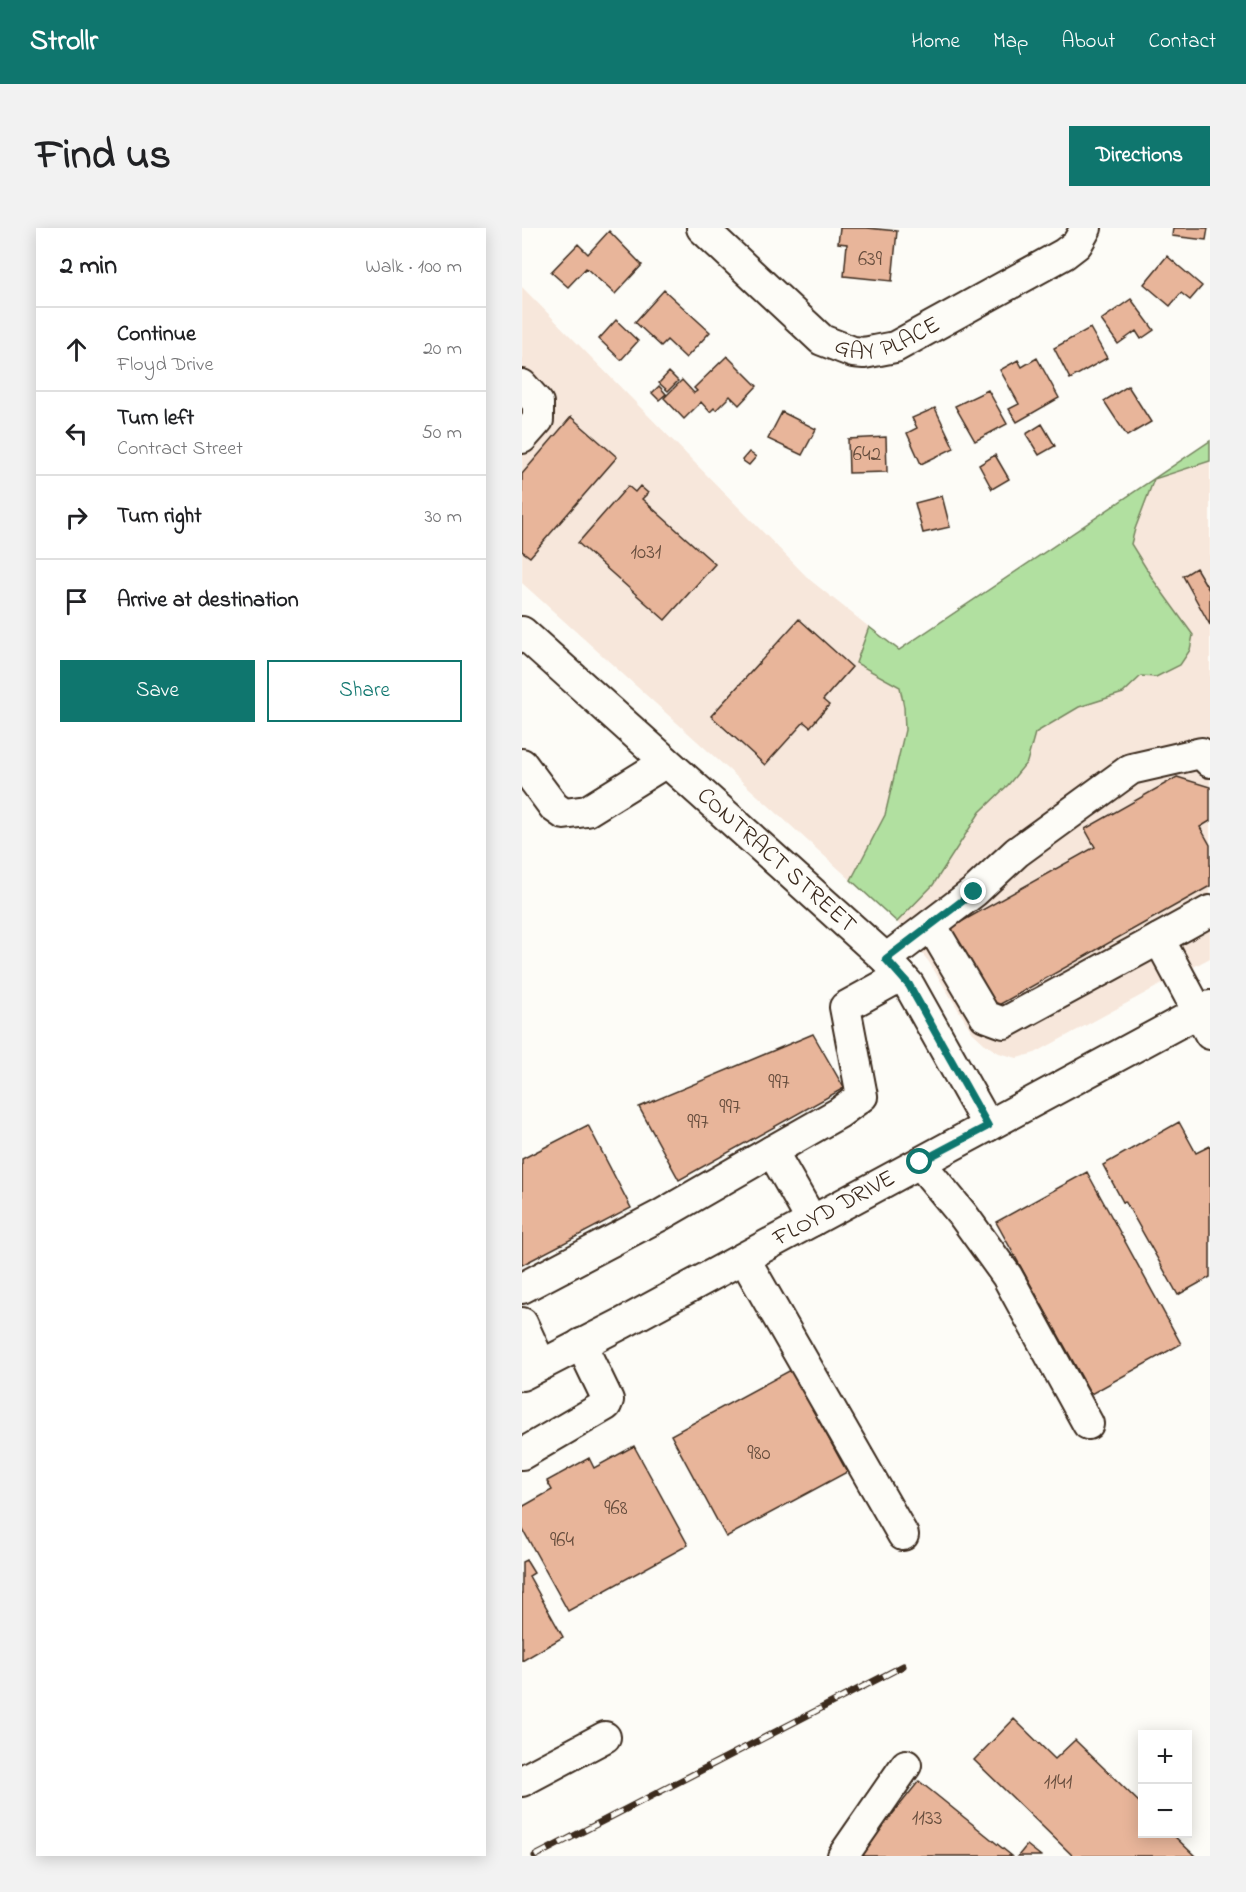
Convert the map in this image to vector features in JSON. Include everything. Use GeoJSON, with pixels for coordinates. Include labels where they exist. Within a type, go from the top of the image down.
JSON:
{"type":"FeatureCollection","features":[{"type":"Feature","properties":{"kind":"street","name":"GAY PLACE"},"geometry":{"type":"LineString","coordinates":[[702,228],[822,340],[853,352],[864,353],[895,347],[1064,254],[1077,244],[1086,228]]}},
{"type":"Feature","properties":{"kind":"street"},"geometry":{"type":"LineString","coordinates":[[522,385],[538,403],[538,420],[522,438]]}},
{"type":"Feature","properties":{"kind":"street","name":"CONTRACT STREET"},"geometry":{"type":"LineString","coordinates":[[525,638],[666,762],[893,968],[909,985],[988,1126]]}},
{"type":"Feature","properties":{"kind":"street"},"geometry":{"type":"LineString","coordinates":[[522,1288],[661,1215],[839,1113],[862,1096],[845,1007],[893,968],[931,925],[974,892],[1017,852],[1131,769],[1201,753],[1210,762]]}},
{"type":"Feature","properties":{"kind":"street"},"geometry":{"type":"LineString","coordinates":[[522,764],[554,807],[564,814],[587,811],[666,762]]}},
{"type":"Feature","properties":{"kind":"street"},"geometry":{"type":"LineString","coordinates":[[931,925],[985,1016],[1004,1023],[1210,911]]}},
{"type":"Feature","properties":{"kind":"street"},"geometry":{"type":"LineString","coordinates":[[1159,939],[1206,1018]]}},
{"type":"Feature","properties":{"kind":"street","name":"FLOYD DRIVE"},"geometry":{"type":"LineString","coordinates":[[532,1370],[988,1126],[1206,1018]]}},
{"type":"Feature","properties":{"kind":"street"},"geometry":{"type":"LineString","coordinates":[[772,1151],[812,1221]]}},
{"type":"Feature","properties":{"kind":"street"},"geometry":{"type":"LineString","coordinates":[[920,1162],[1008,1276],[1089,1424]]}},
{"type":"Feature","properties":{"kind":"street"},"geometry":{"type":"LineString","coordinates":[[744,1258],[903,1535]]}},
{"type":"Feature","properties":{"kind":"street"},"geometry":{"type":"LineString","coordinates":[[522,1323],[532,1370]]}},
{"type":"Feature","properties":{"kind":"street"},"geometry":{"type":"LineString","coordinates":[[522,1454],[606,1405],[608,1400],[581,1344]]}},
{"type":"Feature","properties":{"kind":"street"},"geometry":{"type":"LineString","coordinates":[[522,1781],[605,1737]]}},
{"type":"Feature","properties":{"kind":"street"},"geometry":{"type":"LineString","coordinates":[[843,1856],[906,1765]]}},
{"type":"Feature","properties":{"kind":"shaded area"},"geometry":{"type":"Polygon","coordinates":[[[522,287],[810,580],[869,627],[856,663],[900,687],[905,730],[885,815],[851,880],[522,583],[522,287]]]}},
{"type":"Feature","properties":{"kind":"shaded area"},"geometry":{"type":"Polygon","coordinates":[[[1210,461],[1210,958],[1035,1053],[1017,1058],[999,1053],[972,1032],[929,962],[897,922],[933,885],[980,812],[1008,785],[1027,762],[1035,733],[1079,707],[1123,693],[1141,676],[1156,677],[1180,665],[1190,650],[1154,581],[1131,544],[1154,479],[1210,461]]]}},
{"type":"Feature","properties":{"kind":"green space"},"geometry":{"type":"Polygon","coordinates":[[[1210,441],[1210,461],[1154,479],[1131,544],[1154,581],[1193,635],[1190,650],[1180,665],[1156,677],[1141,676],[1123,693],[1079,707],[1035,733],[1027,762],[1008,785],[980,812],[933,885],[897,922],[851,880],[885,815],[905,730],[900,687],[856,663],[869,627],[899,650],[1210,441]]]}},
{"type":"Feature","properties":{"kind":"building"},"geometry":{"type":"Polygon","coordinates":[[[840,228],[897,231],[892,281],[844,276],[847,244],[838,243],[840,228]]]}},
{"type":"Feature","properties":{"kind":"building"},"geometry":{"type":"Polygon","coordinates":[[[1173,228],[1208,228],[1206,240],[1172,236],[1173,228]]]}},
{"type":"Feature","properties":{"kind":"building"},"geometry":{"type":"Polygon","coordinates":[[[609,231],[642,265],[615,294],[586,268],[568,287],[551,272],[578,244],[588,254],[609,231]]]}},
{"type":"Feature","properties":{"kind":"building"},"geometry":{"type":"Polygon","coordinates":[[[1167,256],[1202,286],[1190,300],[1181,293],[1170,306],[1144,284],[1167,256]]]}},
{"type":"Feature","properties":{"kind":"building"},"geometry":{"type":"Polygon","coordinates":[[[664,290],[710,332],[686,358],[667,340],[661,346],[635,322],[664,290]]]}},
{"type":"Feature","properties":{"kind":"building"},"geometry":{"type":"Polygon","coordinates":[[[1131,299],[1154,330],[1141,339],[1136,331],[1118,344],[1101,320],[1131,299]]]}},
{"type":"Feature","properties":{"kind":"building"},"geometry":{"type":"Polygon","coordinates":[[[616,320],[638,341],[621,360],[599,339],[616,320]]]}},
{"type":"Feature","properties":{"kind":"building"},"geometry":{"type":"Polygon","coordinates":[[[1090,328],[1107,358],[1070,379],[1054,348],[1090,328]]]}},
{"type":"Feature","properties":{"kind":"building"},"geometry":{"type":"Polygon","coordinates":[[[727,356],[757,386],[739,405],[730,396],[716,410],[714,408],[710,412],[701,402],[684,419],[664,398],[682,380],[694,393],[697,391],[694,388],[727,356]]]}},
{"type":"Feature","properties":{"kind":"building"},"geometry":{"type":"Polygon","coordinates":[[[1037,358],[1059,398],[1017,422],[1009,409],[1019,404],[1000,370],[1018,360],[1022,367],[1037,358]]]}},
{"type":"Feature","properties":{"kind":"building"},"geometry":{"type":"Polygon","coordinates":[[[669,372],[678,381],[668,391],[659,383],[669,372]]]}},
{"type":"Feature","properties":{"kind":"building"},"geometry":{"type":"Polygon","coordinates":[[[659,386],[666,394],[659,400],[652,393],[659,386]]]}},
{"type":"Feature","properties":{"kind":"building"},"geometry":{"type":"Polygon","coordinates":[[[1128,386],[1151,422],[1127,436],[1104,401],[1128,386]]]}},
{"type":"Feature","properties":{"kind":"building"},"geometry":{"type":"Polygon","coordinates":[[[988,390],[1007,424],[975,441],[955,406],[988,390]]]}},
{"type":"Feature","properties":{"kind":"building"},"geometry":{"type":"Polygon","coordinates":[[[935,408],[954,448],[921,464],[907,433],[917,428],[912,418],[935,408]]]}},
{"type":"Feature","properties":{"kind":"building"},"geometry":{"type":"Polygon","coordinates":[[[782,412],[816,429],[802,455],[768,439],[782,412]]]}},
{"type":"Feature","properties":{"kind":"building"},"geometry":{"type":"Polygon","coordinates":[[[571,417],[617,457],[530,557],[522,551],[522,474],[571,417]]]}},
{"type":"Feature","properties":{"kind":"building"},"geometry":{"type":"Polygon","coordinates":[[[1042,424],[1055,446],[1039,455],[1026,434],[1042,424]]]}},
{"type":"Feature","properties":{"kind":"building"},"geometry":{"type":"Polygon","coordinates":[[[886,437],[887,472],[849,473],[848,439],[886,437]]]}},
{"type":"Feature","properties":{"kind":"building"},"geometry":{"type":"Polygon","coordinates":[[[749,452],[756,457],[749,465],[742,460],[749,452]]]}},
{"type":"Feature","properties":{"kind":"building"},"geometry":{"type":"Polygon","coordinates":[[[995,455],[1009,479],[992,489],[979,465],[995,455]]]}},
{"type":"Feature","properties":{"kind":"building"},"geometry":{"type":"Polygon","coordinates":[[[628,486],[635,492],[640,486],[648,493],[642,499],[715,564],[665,620],[578,543],[628,486]]]}},
{"type":"Feature","properties":{"kind":"building"},"geometry":{"type":"Polygon","coordinates":[[[942,496],[950,527],[923,533],[915,503],[942,496]]]}},
{"type":"Feature","properties":{"kind":"building"},"geometry":{"type":"Polygon","coordinates":[[[1196,568],[1210,589],[1210,625],[1183,576],[1196,568]]]}},
{"type":"Feature","properties":{"kind":"building"},"geometry":{"type":"Polygon","coordinates":[[[799,619],[852,667],[823,700],[829,705],[810,727],[804,722],[765,765],[711,716],[799,619]]]}},
{"type":"Feature","properties":{"kind":"building"},"geometry":{"type":"Polygon","coordinates":[[[1177,777],[1210,787],[1210,821],[1200,827],[1210,845],[1210,886],[988,1011],[943,932],[1095,847],[1085,829],[1177,777]]]}},
{"type":"Feature","properties":{"kind":"building"},"geometry":{"type":"Polygon","coordinates":[[[813,1034],[844,1088],[679,1180],[639,1107],[813,1034]]]}},
{"type":"Feature","properties":{"kind":"building"},"geometry":{"type":"Polygon","coordinates":[[[1179,1122],[1196,1153],[1210,1146],[1210,1277],[1178,1295],[1103,1165],[1179,1122]]]}},
{"type":"Feature","properties":{"kind":"building"},"geometry":{"type":"Polygon","coordinates":[[[588,1125],[631,1208],[522,1265],[522,1159],[588,1125]]]}},
{"type":"Feature","properties":{"kind":"building"},"geometry":{"type":"Polygon","coordinates":[[[1087,1172],[1181,1344],[1091,1394],[996,1222],[1087,1172]]]}},
{"type":"Feature","properties":{"kind":"building"},"geometry":{"type":"Polygon","coordinates":[[[791,1370],[847,1472],[726,1537],[671,1435],[791,1370]]]}},
{"type":"Feature","properties":{"kind":"building"},"geometry":{"type":"Polygon","coordinates":[[[634,1446],[688,1545],[568,1611],[522,1528],[522,1507],[552,1490],[547,1481],[589,1458],[594,1468],[634,1446]]]}},
{"type":"Feature","properties":{"kind":"building"},"geometry":{"type":"Polygon","coordinates":[[[526,1560],[534,1573],[529,1576],[563,1637],[522,1661],[522,1562],[526,1560]]]}},
{"type":"Feature","properties":{"kind":"building"},"geometry":{"type":"Polygon","coordinates":[[[1014,1719],[1055,1759],[1075,1740],[1138,1801],[1138,1838],[1176,1838],[1195,1856],[1073,1856],[974,1760],[1014,1719]]]}},
{"type":"Feature","properties":{"kind":"building"},"geometry":{"type":"Polygon","coordinates":[[[919,1781],[1012,1856],[859,1856],[919,1781]]]}},
{"type":"Feature","properties":{"kind":"building"},"geometry":{"type":"Polygon","coordinates":[[[1027,1845],[1041,1856],[1018,1856],[1027,1845]]]}},
{"type":"Feature","properties":{"kind":"railway"},"geometry":{"type":"LineString","coordinates":[[535,1856],[903,1666]]}},
{"type":"Feature","properties":{"kind":"route"},"geometry":{"type":"LineString","coordinates":[[920,1162],[988,1126],[909,985],[886,959],[974,892]]}}]}
